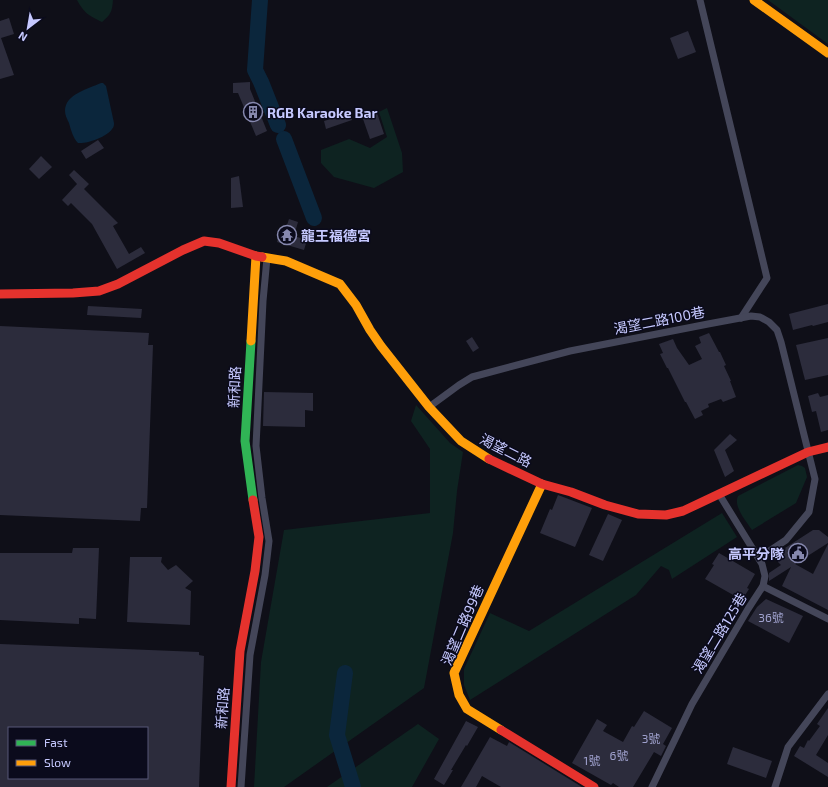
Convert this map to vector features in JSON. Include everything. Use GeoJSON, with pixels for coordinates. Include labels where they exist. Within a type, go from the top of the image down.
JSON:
{"type":"FeatureCollection","features":[{"type":"Feature","properties":{"kind":"street"},"geometry":{"type":"LineString","coordinates":[[700,0],[767,278],[740,318]]}},
{"type":"Feature","properties":{"kind":"street"},"geometry":{"type":"LineString","coordinates":[[754,0],[828,52]]}},
{"type":"Feature","properties":{"kind":"street"},"geometry":{"type":"LineString","coordinates":[[0,294],[73,293],[99,291],[118,284],[204,241],[219,243],[256,256]]}},
{"type":"Feature","properties":{"kind":"street","name":"渴望二路"},"geometry":{"type":"LineString","coordinates":[[256,256],[286,261],[340,284],[356,305],[381,346],[429,407],[461,441],[489,459],[542,484],[571,492],[605,505],[638,514],[666,515],[683,511],[808,452],[828,448]]}},
{"type":"Feature","properties":{"kind":"street","name":"新和路"},"geometry":{"type":"LineString","coordinates":[[231,787],[240,651],[244,622],[255,571],[259,537],[245,441],[256,256]]}},
{"type":"Feature","properties":{"kind":"street","name":"新和路"},"geometry":{"type":"LineString","coordinates":[[241,787],[250,655],[265,575],[269,541],[256,446],[267,258]]}},
{"type":"Feature","properties":{"kind":"street","name":"渴望二路100巷"},"geometry":{"type":"LineString","coordinates":[[429,407],[472,377],[570,351],[751,316],[760,317],[769,322],[777,330],[815,479],[809,512],[786,540],[759,558]]}},
{"type":"Feature","properties":{"kind":"street","name":"渴望二路99巷"},"geometry":{"type":"LineString","coordinates":[[542,484],[454,673],[459,695],[467,709],[594,787]]}},
{"type":"Feature","properties":{"kind":"street","name":"渴望二路125巷"},"geometry":{"type":"LineString","coordinates":[[652,787],[692,704],[748,609],[764,586],[765,576],[762,564],[719,494]]}},
{"type":"Feature","properties":{"kind":"street"},"geometry":{"type":"LineString","coordinates":[[764,586],[828,619]]}},
{"type":"Feature","properties":{"kind":"street"},"geometry":{"type":"LineString","coordinates":[[775,787],[788,747],[828,694]]}},
{"type":"Feature","properties":{"kind":"green space"},"geometry":{"type":"Polygon","coordinates":[[[77,0],[113,0],[110,12],[102,22],[87,14],[77,0]]]}},
{"type":"Feature","properties":{"kind":"green space"},"geometry":{"type":"Polygon","coordinates":[[[768,0],[828,0],[828,44],[768,0]]]}},
{"type":"Feature","properties":{"kind":"green space"},"geometry":{"type":"Polygon","coordinates":[[[387,108],[402,153],[403,172],[374,188],[334,177],[321,163],[321,150],[349,139],[370,148],[387,137],[379,112],[387,108]]]}},
{"type":"Feature","properties":{"kind":"green space"},"geometry":{"type":"Polygon","coordinates":[[[416,405],[450,443],[463,452],[453,533],[424,688],[284,787],[254,787],[261,662],[284,530],[430,513],[430,449],[411,421],[416,405]]]}},
{"type":"Feature","properties":{"kind":"green space"},"geometry":{"type":"Polygon","coordinates":[[[798,465],[805,468],[807,477],[796,503],[752,530],[739,509],[737,504],[738,496],[798,465]]]}},
{"type":"Feature","properties":{"kind":"green space"},"geometry":{"type":"Polygon","coordinates":[[[722,513],[737,537],[672,579],[669,570],[661,566],[636,595],[470,700],[464,685],[464,669],[490,613],[529,631],[722,513]]]}},
{"type":"Feature","properties":{"kind":"green space"},"geometry":{"type":"Polygon","coordinates":[[[418,724],[439,739],[412,787],[327,787],[418,724]]]}},
{"type":"Feature","properties":{"kind":"water"},"geometry":{"type":"Polygon","coordinates":[[[101,83],[106,86],[114,127],[106,135],[86,142],[78,143],[73,136],[66,116],[66,105],[73,96],[101,83]]]}},
{"type":"Feature","properties":{"kind":"building"},"geometry":{"type":"Polygon","coordinates":[[[9,18],[14,34],[1,38],[14,75],[0,79],[0,21],[9,18]]]}},
{"type":"Feature","properties":{"kind":"building"},"geometry":{"type":"Polygon","coordinates":[[[688,31],[696,52],[678,59],[670,38],[688,31]]]}},
{"type":"Feature","properties":{"kind":"building","name":"RGB Karaoke Bar"},"geometry":{"type":"Polygon","coordinates":[[[250,82],[250,89],[267,131],[256,136],[238,93],[233,93],[233,83],[250,82]]]}},
{"type":"Feature","properties":{"kind":"building"},"geometry":{"type":"Polygon","coordinates":[[[350,113],[352,120],[326,129],[324,121],[350,113]]]}},
{"type":"Feature","properties":{"kind":"building"},"geometry":{"type":"Polygon","coordinates":[[[377,113],[384,134],[370,139],[363,119],[377,113]]]}},
{"type":"Feature","properties":{"kind":"building"},"geometry":{"type":"Polygon","coordinates":[[[98,140],[104,148],[86,159],[81,151],[98,140]]]}},
{"type":"Feature","properties":{"kind":"building"},"geometry":{"type":"Polygon","coordinates":[[[41,156],[52,167],[39,179],[29,169],[41,156]]]}},
{"type":"Feature","properties":{"kind":"building"},"geometry":{"type":"Polygon","coordinates":[[[74,170],[89,184],[84,189],[118,223],[113,226],[129,254],[141,247],[145,253],[117,269],[92,224],[71,203],[68,206],[62,200],[77,184],[69,175],[74,170]]]}},
{"type":"Feature","properties":{"kind":"building"},"geometry":{"type":"Polygon","coordinates":[[[239,176],[243,207],[231,208],[231,178],[239,176]]]}},
{"type":"Feature","properties":{"kind":"building","name":"龍王福德宮"},"geometry":{"type":"Polygon","coordinates":[[[289,219],[298,222],[294,236],[307,240],[304,250],[277,242],[280,232],[284,234],[289,219]]]}},
{"type":"Feature","properties":{"kind":"building"},"geometry":{"type":"Polygon","coordinates":[[[828,304],[828,322],[793,330],[789,314],[828,304]]]}},
{"type":"Feature","properties":{"kind":"building"},"geometry":{"type":"Polygon","coordinates":[[[88,306],[142,309],[141,318],[87,315],[88,306]]]}},
{"type":"Feature","properties":{"kind":"building"},"geometry":{"type":"Polygon","coordinates":[[[0,326],[149,333],[148,345],[153,345],[147,508],[141,508],[140,521],[0,515],[0,326]]]}},
{"type":"Feature","properties":{"kind":"building"},"geometry":{"type":"Polygon","coordinates":[[[709,333],[726,365],[724,366],[736,397],[723,402],[721,399],[708,404],[709,407],[701,411],[703,415],[695,419],[660,354],[663,353],[659,344],[673,339],[677,348],[689,365],[702,359],[695,346],[701,343],[699,337],[709,333]]]}},
{"type":"Feature","properties":{"kind":"building"},"geometry":{"type":"Polygon","coordinates":[[[472,337],[479,348],[473,352],[466,341],[472,337]]]}},
{"type":"Feature","properties":{"kind":"building"},"geometry":{"type":"Polygon","coordinates":[[[828,338],[828,375],[805,380],[796,345],[828,338]]]}},
{"type":"Feature","properties":{"kind":"building"},"geometry":{"type":"Polygon","coordinates":[[[264,392],[313,393],[313,411],[305,410],[305,427],[263,426],[264,392]]]}},
{"type":"Feature","properties":{"kind":"building"},"geometry":{"type":"Polygon","coordinates":[[[818,393],[820,397],[828,395],[828,430],[821,432],[816,411],[812,412],[808,396],[818,393]]]}},
{"type":"Feature","properties":{"kind":"building"},"geometry":{"type":"Polygon","coordinates":[[[730,434],[737,440],[725,450],[734,471],[725,477],[714,450],[730,434]]]}},
{"type":"Feature","properties":{"kind":"building"},"geometry":{"type":"Polygon","coordinates":[[[558,495],[592,508],[575,547],[540,533],[550,509],[552,510],[558,495]]]}},
{"type":"Feature","properties":{"kind":"building"},"geometry":{"type":"Polygon","coordinates":[[[608,514],[622,520],[603,561],[589,555],[608,514]]]}},
{"type":"Feature","properties":{"kind":"building"},"geometry":{"type":"Polygon","coordinates":[[[813,530],[819,530],[828,537],[828,543],[795,564],[813,574],[828,544],[828,610],[782,586],[791,567],[769,581],[769,573],[781,565],[778,562],[778,557],[786,549],[785,548],[813,530]]]}},
{"type":"Feature","properties":{"kind":"building"},"geometry":{"type":"Polygon","coordinates":[[[73,548],[99,548],[96,619],[79,618],[79,624],[0,620],[0,553],[72,553],[73,548]]]}},
{"type":"Feature","properties":{"kind":"building"},"geometry":{"type":"Polygon","coordinates":[[[719,553],[755,574],[747,588],[749,589],[742,600],[705,579],[714,565],[712,564],[719,553]]]}},
{"type":"Feature","properties":{"kind":"building"},"geometry":{"type":"Polygon","coordinates":[[[130,557],[162,557],[161,562],[168,570],[176,565],[193,581],[185,588],[191,591],[190,625],[127,622],[130,557]]]}},
{"type":"Feature","properties":{"kind":"building"},"geometry":{"type":"Polygon","coordinates":[[[766,599],[803,616],[789,643],[748,621],[757,607],[766,599]]]}},
{"type":"Feature","properties":{"kind":"building"},"geometry":{"type":"Polygon","coordinates":[[[0,644],[199,652],[199,655],[204,656],[199,787],[0,787],[0,644]]]}},
{"type":"Feature","properties":{"kind":"building"},"geometry":{"type":"Polygon","coordinates":[[[828,708],[828,735],[816,755],[828,763],[828,777],[794,756],[800,746],[804,748],[808,740],[809,741],[820,726],[817,724],[828,708]]]}},
{"type":"Feature","properties":{"kind":"building"},"geometry":{"type":"Polygon","coordinates":[[[644,711],[672,728],[663,744],[666,746],[661,756],[654,752],[633,787],[619,787],[613,783],[611,785],[572,763],[597,719],[607,725],[603,731],[623,742],[632,726],[634,727],[644,711]]]}},
{"type":"Feature","properties":{"kind":"building"},"geometry":{"type":"Polygon","coordinates":[[[466,721],[478,727],[451,770],[453,770],[444,785],[434,779],[466,721]]]}},
{"type":"Feature","properties":{"kind":"building"},"geometry":{"type":"Polygon","coordinates":[[[490,737],[507,746],[509,742],[582,787],[501,787],[482,776],[476,787],[461,787],[490,737]]]}},
{"type":"Feature","properties":{"kind":"building"},"geometry":{"type":"Polygon","coordinates":[[[733,747],[772,761],[766,778],[727,764],[733,747]]]}},
{"type":"Feature","properties":{"kind":"waterway"},"geometry":{"type":"LineString","coordinates":[[260,0],[255,70],[278,125]]}},
{"type":"Feature","properties":{"kind":"waterway"},"geometry":{"type":"LineString","coordinates":[[284,139],[314,218]]}},
{"type":"Feature","properties":{"kind":"waterway"},"geometry":{"type":"LineString","coordinates":[[345,673],[337,735],[353,787]]}},
{"type":"Feature","properties":{"kind":"traffic: fast"},"geometry":{"type":"LineString","coordinates":[[251,341],[245,441],[253,500]]}},
{"type":"Feature","properties":{"kind":"traffic: slow"},"geometry":{"type":"LineString","coordinates":[[754,0],[828,53]]}},
{"type":"Feature","properties":{"kind":"traffic: slow"},"geometry":{"type":"LineString","coordinates":[[251,341],[256,256]]}},
{"type":"Feature","properties":{"kind":"traffic: slow"},"geometry":{"type":"LineString","coordinates":[[262,257],[286,261],[340,284],[356,305],[381,346],[429,407],[461,441],[489,459]]}},
{"type":"Feature","properties":{"kind":"traffic: slow"},"geometry":{"type":"LineString","coordinates":[[501,730],[467,709],[459,695],[454,673],[542,484]]}},
{"type":"Feature","properties":{"kind":"traffic: jam"},"geometry":{"type":"LineString","coordinates":[[0,294],[73,293],[99,291],[118,284],[183,250],[204,241],[219,243],[262,257]]}},
{"type":"Feature","properties":{"kind":"traffic: jam"},"geometry":{"type":"LineString","coordinates":[[489,459],[542,484],[571,492],[605,505],[638,514],[666,515],[683,511],[808,452],[828,447]]}},
{"type":"Feature","properties":{"kind":"traffic: jam"},"geometry":{"type":"LineString","coordinates":[[231,787],[240,651],[255,571],[259,537],[253,500]]}},
{"type":"Feature","properties":{"kind":"traffic: jam"},"geometry":{"type":"LineString","coordinates":[[501,730],[594,787]]}},
{"type":"Feature","properties":{"kind":"place","name":"RGB Karaoke Bar"},"geometry":{"type":"Point","coordinates":[253,112]}},
{"type":"Feature","properties":{"kind":"place","name":"龍王福德宮"},"geometry":{"type":"Point","coordinates":[287,235]}},
{"type":"Feature","properties":{"kind":"place","name":"高平分隊"},"geometry":{"type":"Point","coordinates":[798,553]}}]}
